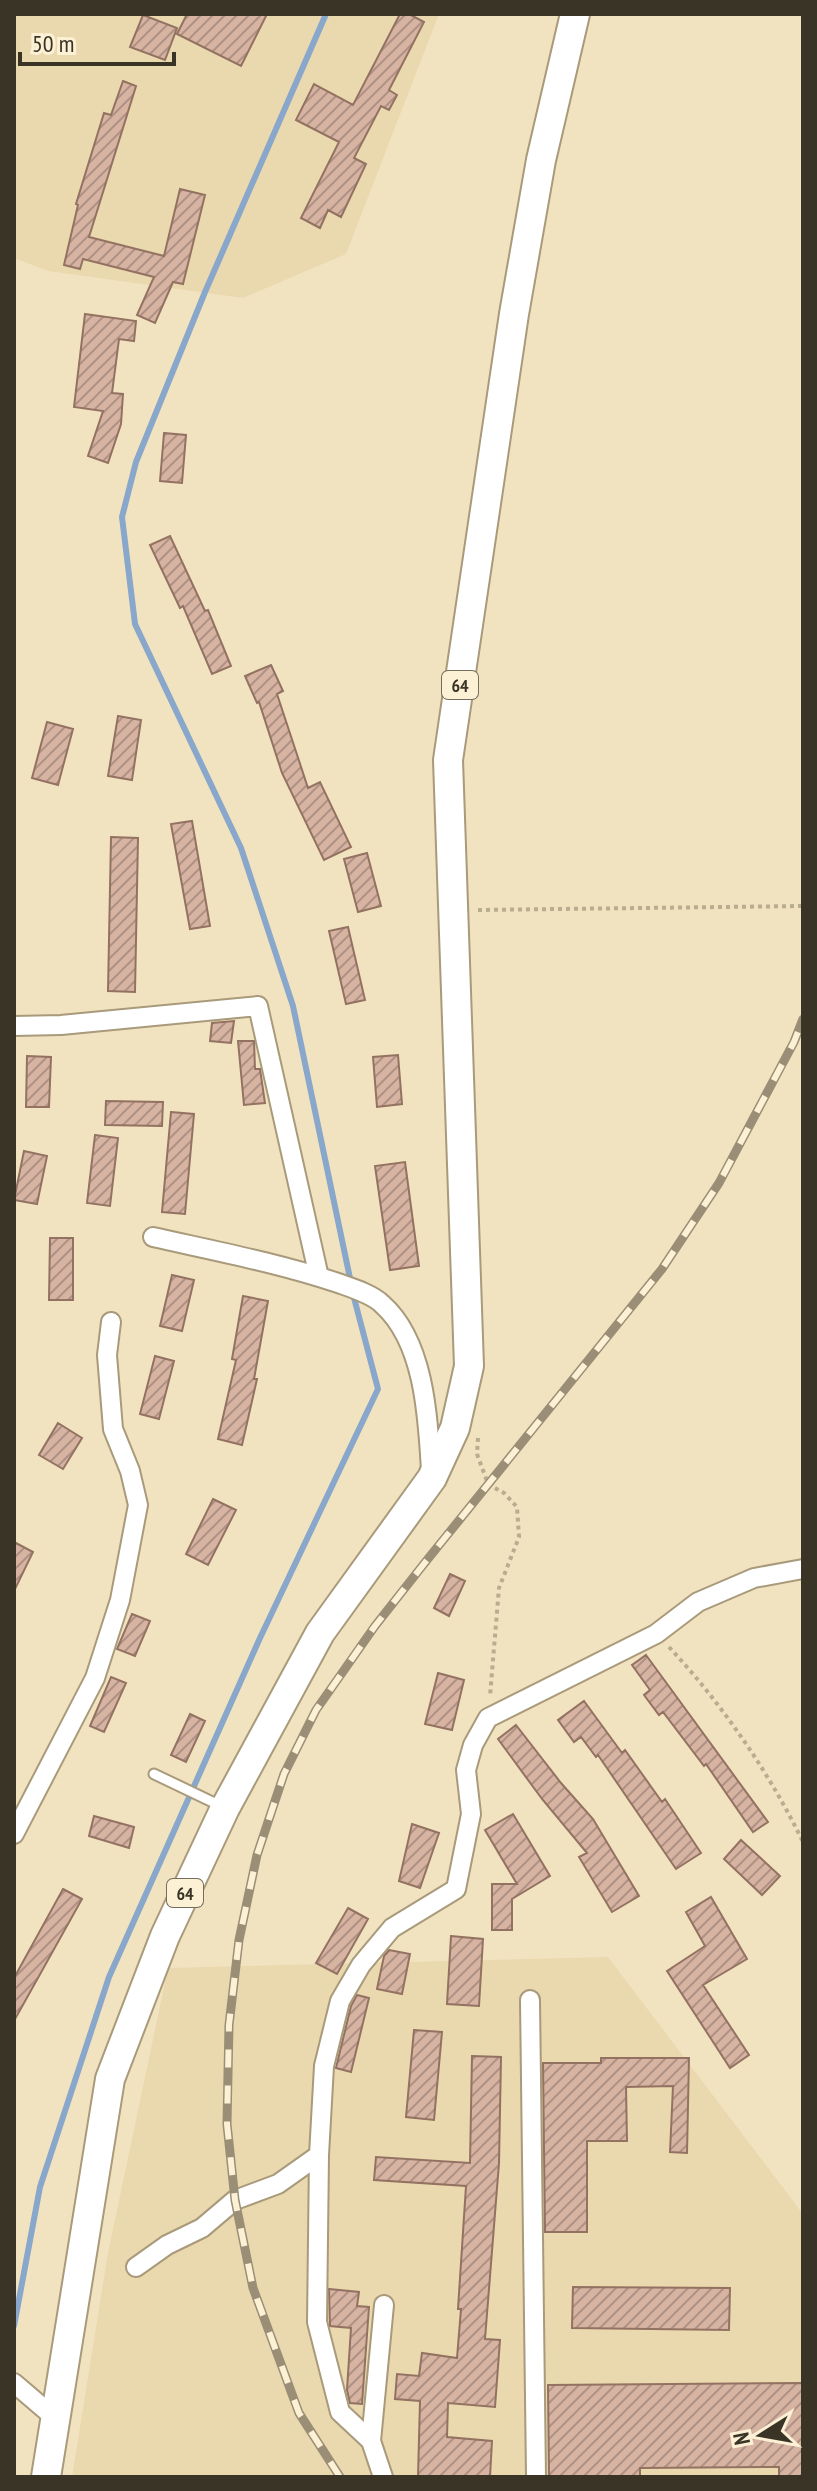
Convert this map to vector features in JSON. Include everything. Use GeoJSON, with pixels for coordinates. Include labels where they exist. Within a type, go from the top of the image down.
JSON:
{"type":"FeatureCollection","features":[{"type":"Feature","properties":{"kind":"main road","name":"64"},"geometry":{"type":"LineString","coordinates":[[46,2477],[110,2079],[217,1804],[320,1633],[432,1478],[455,1428],[469,1366],[448,760],[514,314],[541,160],[575,14]]}},
{"type":"Feature","properties":{"kind":"street"},"geometry":{"type":"LineString","coordinates":[[14,1026],[61,1025],[258,1006],[319,1277]]}},
{"type":"Feature","properties":{"kind":"street"},"geometry":{"type":"LineString","coordinates":[[153,1237],[294,1268],[352,1288],[382,1303],[402,1330],[418,1367],[427,1413],[432,1478]]}},
{"type":"Feature","properties":{"kind":"street"},"geometry":{"type":"LineString","coordinates":[[14,1834],[95,1678],[120,1600],[138,1505],[130,1471],[113,1429],[107,1355],[111,1322]]}},
{"type":"Feature","properties":{"kind":"street"},"geometry":{"type":"LineString","coordinates":[[371,2441],[340,2412],[317,2322],[319,2155],[324,2066],[340,2001],[361,1965],[392,1928],[456,1889],[471,1814],[466,1770],[473,1745],[488,1718],[656,1634],[698,1602],[754,1578],[803,1569]]}},
{"type":"Feature","properties":{"kind":"street"},"geometry":{"type":"LineString","coordinates":[[530,2000],[536,2477]]}},
{"type":"Feature","properties":{"kind":"street"},"geometry":{"type":"LineString","coordinates":[[136,2267],[167,2245],[202,2228],[235,2200],[278,2184],[319,2155]]}},
{"type":"Feature","properties":{"kind":"street"},"geometry":{"type":"LineString","coordinates":[[383,2477],[371,2441],[384,2305]]}},
{"type":"Feature","properties":{"kind":"street"},"geometry":{"type":"LineString","coordinates":[[14,2383],[55,2418]]}},
{"type":"Feature","properties":{"kind":"lane"},"geometry":{"type":"LineString","coordinates":[[154,1774],[217,1804]]}},
{"type":"Feature","properties":{"kind":"path"},"geometry":{"type":"LineString","coordinates":[[455,911],[803,906]]}},
{"type":"Feature","properties":{"kind":"path"},"geometry":{"type":"LineString","coordinates":[[479,1428],[477,1454],[488,1484],[504,1493],[517,1507],[519,1537],[499,1588],[488,1718]]}},
{"type":"Feature","properties":{"kind":"path"},"geometry":{"type":"LineString","coordinates":[[656,1634],[695,1675],[768,1778],[803,1842]]}},
{"type":"Feature","properties":{"kind":"shaded area"},"geometry":{"type":"Polygon","coordinates":[[[14,14],[439,14],[346,254],[243,298],[48,271],[14,258],[14,14]]]}},
{"type":"Feature","properties":{"kind":"shaded area"},"geometry":{"type":"Polygon","coordinates":[[[608,1957],[803,2214],[803,2477],[72,2477],[108,2253],[168,1968],[608,1957]]]}},
{"type":"Feature","properties":{"kind":"building"},"geometry":{"type":"Polygon","coordinates":[[[187,14],[267,14],[241,66],[177,34],[187,14]]]}},
{"type":"Feature","properties":{"kind":"building"},"geometry":{"type":"Polygon","coordinates":[[[400,14],[409,14],[424,22],[389,90],[397,95],[389,110],[381,106],[354,158],[366,164],[341,217],[328,210],[320,228],[301,218],[339,142],[296,120],[314,84],[353,105],[400,14]]]}},
{"type":"Feature","properties":{"kind":"building"},"geometry":{"type":"Polygon","coordinates":[[[143,15],[177,28],[165,60],[130,47],[143,15]]]}},
{"type":"Feature","properties":{"kind":"building"},"geometry":{"type":"Polygon","coordinates":[[[123,81],[136,86],[89,237],[164,256],[180,189],[205,195],[183,284],[173,282],[155,323],[137,315],[154,277],[83,259],[80,269],[64,265],[76,204],[104,113],[111,115],[123,81]]]}},
{"type":"Feature","properties":{"kind":"building"},"geometry":{"type":"Polygon","coordinates":[[[85,314],[136,321],[134,341],[119,339],[112,393],[123,394],[121,424],[108,463],[88,456],[103,411],[74,407],[85,314]]]}},
{"type":"Feature","properties":{"kind":"building"},"geometry":{"type":"Polygon","coordinates":[[[164,433],[186,435],[182,483],[160,481],[164,433]]]}},
{"type":"Feature","properties":{"kind":"building"},"geometry":{"type":"Polygon","coordinates":[[[170,536],[205,611],[208,610],[231,666],[212,674],[183,606],[180,608],[150,545],[170,536]]]}},
{"type":"Feature","properties":{"kind":"building"},"geometry":{"type":"Polygon","coordinates":[[[271,665],[283,691],[277,694],[308,788],[320,782],[351,847],[324,860],[282,773],[259,702],[245,676],[271,665]]]}},
{"type":"Feature","properties":{"kind":"building"},"geometry":{"type":"Polygon","coordinates":[[[118,716],[141,720],[132,780],[108,776],[118,716]]]}},
{"type":"Feature","properties":{"kind":"building"},"geometry":{"type":"Polygon","coordinates":[[[47,722],[73,729],[58,785],[32,778],[47,722]]]}},
{"type":"Feature","properties":{"kind":"building"},"geometry":{"type":"Polygon","coordinates":[[[192,821],[210,926],[190,929],[171,824],[192,821]]]}},
{"type":"Feature","properties":{"kind":"building"},"geometry":{"type":"Polygon","coordinates":[[[111,837],[138,838],[135,992],[108,991],[111,837]]]}},
{"type":"Feature","properties":{"kind":"building"},"geometry":{"type":"Polygon","coordinates":[[[367,853],[381,906],[358,912],[344,859],[367,853]]]}},
{"type":"Feature","properties":{"kind":"building"},"geometry":{"type":"Polygon","coordinates":[[[348,927],[365,1000],[346,1004],[329,931],[348,927]]]}},
{"type":"Feature","properties":{"kind":"building"},"geometry":{"type":"Polygon","coordinates":[[[234,1021],[231,1043],[210,1041],[212,1023],[234,1021]]]}},
{"type":"Feature","properties":{"kind":"building"},"geometry":{"type":"Polygon","coordinates":[[[238,1041],[254,1041],[255,1069],[260,1069],[265,1103],[244,1105],[238,1041]]]}},
{"type":"Feature","properties":{"kind":"building"},"geometry":{"type":"Polygon","coordinates":[[[398,1055],[402,1104],[377,1107],[373,1057],[398,1055]]]}},
{"type":"Feature","properties":{"kind":"building"},"geometry":{"type":"Polygon","coordinates":[[[27,1056],[51,1057],[49,1107],[26,1107],[27,1056]]]}},
{"type":"Feature","properties":{"kind":"building"},"geometry":{"type":"Polygon","coordinates":[[[106,1101],[163,1102],[162,1126],[105,1125],[106,1101]]]}},
{"type":"Feature","properties":{"kind":"building"},"geometry":{"type":"Polygon","coordinates":[[[171,1112],[194,1114],[185,1214],[162,1212],[171,1112]]]}},
{"type":"Feature","properties":{"kind":"building"},"geometry":{"type":"Polygon","coordinates":[[[95,1135],[118,1138],[110,1206],[87,1203],[95,1135]]]}},
{"type":"Feature","properties":{"kind":"building"},"geometry":{"type":"Polygon","coordinates":[[[24,1151],[47,1156],[37,1204],[14,1200],[24,1151]]]}},
{"type":"Feature","properties":{"kind":"building"},"geometry":{"type":"Polygon","coordinates":[[[405,1162],[419,1266],[390,1270],[375,1166],[405,1162]]]}},
{"type":"Feature","properties":{"kind":"building"},"geometry":{"type":"Polygon","coordinates":[[[50,1238],[73,1238],[73,1300],[49,1300],[50,1238]]]}},
{"type":"Feature","properties":{"kind":"building"},"geometry":{"type":"Polygon","coordinates":[[[172,1275],[194,1280],[182,1331],[160,1326],[172,1275]]]}},
{"type":"Feature","properties":{"kind":"building"},"geometry":{"type":"Polygon","coordinates":[[[243,1296],[268,1301],[254,1379],[257,1379],[242,1445],[218,1439],[236,1360],[232,1359],[243,1296]]]}},
{"type":"Feature","properties":{"kind":"building"},"geometry":{"type":"Polygon","coordinates":[[[155,1356],[174,1361],[159,1419],[140,1414],[155,1356]]]}},
{"type":"Feature","properties":{"kind":"building"},"geometry":{"type":"Polygon","coordinates":[[[58,1423],[82,1438],[63,1469],[39,1455],[58,1423]]]}},
{"type":"Feature","properties":{"kind":"building"},"geometry":{"type":"Polygon","coordinates":[[[213,1499],[236,1510],[208,1565],[186,1554],[213,1499]]]}},
{"type":"Feature","properties":{"kind":"building"},"geometry":{"type":"Polygon","coordinates":[[[14,1542],[33,1552],[14,1591],[14,1542]]]}},
{"type":"Feature","properties":{"kind":"building"},"geometry":{"type":"Polygon","coordinates":[[[450,1574],[465,1581],[449,1616],[434,1608],[450,1574]]]}},
{"type":"Feature","properties":{"kind":"building"},"geometry":{"type":"Polygon","coordinates":[[[132,1614],[150,1621],[135,1656],[117,1649],[132,1614]]]}},
{"type":"Feature","properties":{"kind":"building"},"geometry":{"type":"Polygon","coordinates":[[[646,1655],[768,1822],[753,1832],[706,1764],[704,1766],[663,1712],[659,1715],[644,1695],[650,1690],[632,1665],[646,1655]]]}},
{"type":"Feature","properties":{"kind":"building"},"geometry":{"type":"Polygon","coordinates":[[[438,1673],[464,1680],[452,1730],[425,1724],[438,1673]]]}},
{"type":"Feature","properties":{"kind":"building"},"geometry":{"type":"Polygon","coordinates":[[[111,1677],[126,1683],[104,1732],[90,1726],[111,1677]]]}},
{"type":"Feature","properties":{"kind":"building"},"geometry":{"type":"Polygon","coordinates":[[[584,1701],[622,1753],[625,1750],[662,1802],[665,1799],[701,1853],[676,1869],[598,1755],[596,1757],[581,1737],[574,1742],[558,1720],[584,1701]]]}},
{"type":"Feature","properties":{"kind":"building"},"geometry":{"type":"Polygon","coordinates":[[[190,1714],[205,1721],[186,1762],[171,1755],[190,1714]]]}},
{"type":"Feature","properties":{"kind":"building"},"geometry":{"type":"Polygon","coordinates":[[[516,1725],[593,1819],[639,1896],[612,1912],[579,1857],[587,1853],[498,1739],[516,1725]]]}},
{"type":"Feature","properties":{"kind":"building"},"geometry":{"type":"Polygon","coordinates":[[[513,1814],[550,1876],[512,1899],[512,1930],[492,1930],[492,1884],[517,1884],[485,1830],[513,1814]]]}},
{"type":"Feature","properties":{"kind":"building"},"geometry":{"type":"Polygon","coordinates":[[[94,1816],[134,1827],[129,1848],[89,1836],[94,1816]]]}},
{"type":"Feature","properties":{"kind":"building"},"geometry":{"type":"Polygon","coordinates":[[[412,1824],[439,1833],[420,1888],[399,1881],[412,1824]]]}},
{"type":"Feature","properties":{"kind":"building"},"geometry":{"type":"Polygon","coordinates":[[[741,1840],[780,1876],[762,1895],[724,1859],[741,1840]]]}},
{"type":"Feature","properties":{"kind":"building"},"geometry":{"type":"Polygon","coordinates":[[[63,1889],[82,1899],[14,2021],[14,1978],[63,1889]]]}},
{"type":"Feature","properties":{"kind":"building"},"geometry":{"type":"Polygon","coordinates":[[[711,1897],[747,1959],[703,1985],[749,2055],[730,2068],[667,1971],[705,1946],[686,1912],[711,1897]]]}},
{"type":"Feature","properties":{"kind":"building"},"geometry":{"type":"Polygon","coordinates":[[[348,1908],[368,1919],[337,1974],[316,1963],[348,1908]]]}},
{"type":"Feature","properties":{"kind":"building"},"geometry":{"type":"Polygon","coordinates":[[[451,1936],[483,1939],[479,2006],[447,2004],[451,1936]]]}},
{"type":"Feature","properties":{"kind":"building"},"geometry":{"type":"Polygon","coordinates":[[[389,1950],[410,1954],[402,1994],[377,1989],[384,1956],[389,1950]]]}},
{"type":"Feature","properties":{"kind":"building"},"geometry":{"type":"Polygon","coordinates":[[[357,1995],[369,1998],[351,2072],[336,2068],[351,2006],[357,1995]]]}},
{"type":"Feature","properties":{"kind":"building"},"geometry":{"type":"Polygon","coordinates":[[[414,2030],[442,2032],[434,2120],[406,2117],[414,2030]]]}},
{"type":"Feature","properties":{"kind":"building"},"geometry":{"type":"Polygon","coordinates":[[[472,2056],[501,2057],[499,2163],[485,2339],[500,2340],[495,2407],[448,2403],[447,2437],[492,2441],[490,2477],[418,2477],[420,2401],[395,2399],[397,2374],[419,2376],[422,2353],[457,2358],[466,2186],[374,2180],[376,2157],[470,2163],[472,2056]]]}},
{"type":"Feature","properties":{"kind":"building"},"geometry":{"type":"Polygon","coordinates":[[[601,2058],[689,2058],[687,2153],[670,2152],[673,2086],[626,2087],[627,2141],[587,2141],[587,2232],[545,2232],[543,2063],[601,2063],[601,2058]]]}},
{"type":"Feature","properties":{"kind":"building"},"geometry":{"type":"Polygon","coordinates":[[[573,2287],[730,2288],[729,2330],[572,2328],[573,2287]]]}},
{"type":"Feature","properties":{"kind":"building"},"geometry":{"type":"Polygon","coordinates":[[[329,2289],[359,2292],[357,2306],[369,2307],[362,2404],[350,2403],[347,2390],[351,2328],[330,2326],[329,2289]]]}},
{"type":"Feature","properties":{"kind":"building"},"geometry":{"type":"Polygon","coordinates":[[[803,2383],[803,2477],[779,2477],[779,2467],[640,2468],[640,2477],[549,2477],[548,2385],[803,2383]]]}},
{"type":"Feature","properties":{"kind":"waterway"},"geometry":{"type":"LineString","coordinates":[[326,14],[205,292],[136,462],[122,517],[135,624],[241,848],[293,1006],[351,1283]]}},
{"type":"Feature","properties":{"kind":"waterway"},"geometry":{"type":"LineString","coordinates":[[14,2326],[40,2187],[109,1977],[260,1638],[378,1389],[353,1294]]}},
{"type":"Feature","properties":{"kind":"railway"},"geometry":{"type":"LineString","coordinates":[[340,2477],[299,2413],[253,2288],[235,2200],[227,2124],[229,2025],[239,1940],[257,1855],[284,1774],[316,1710],[375,1626],[662,1269],[719,1183],[794,1042],[803,1019]]}}]}
